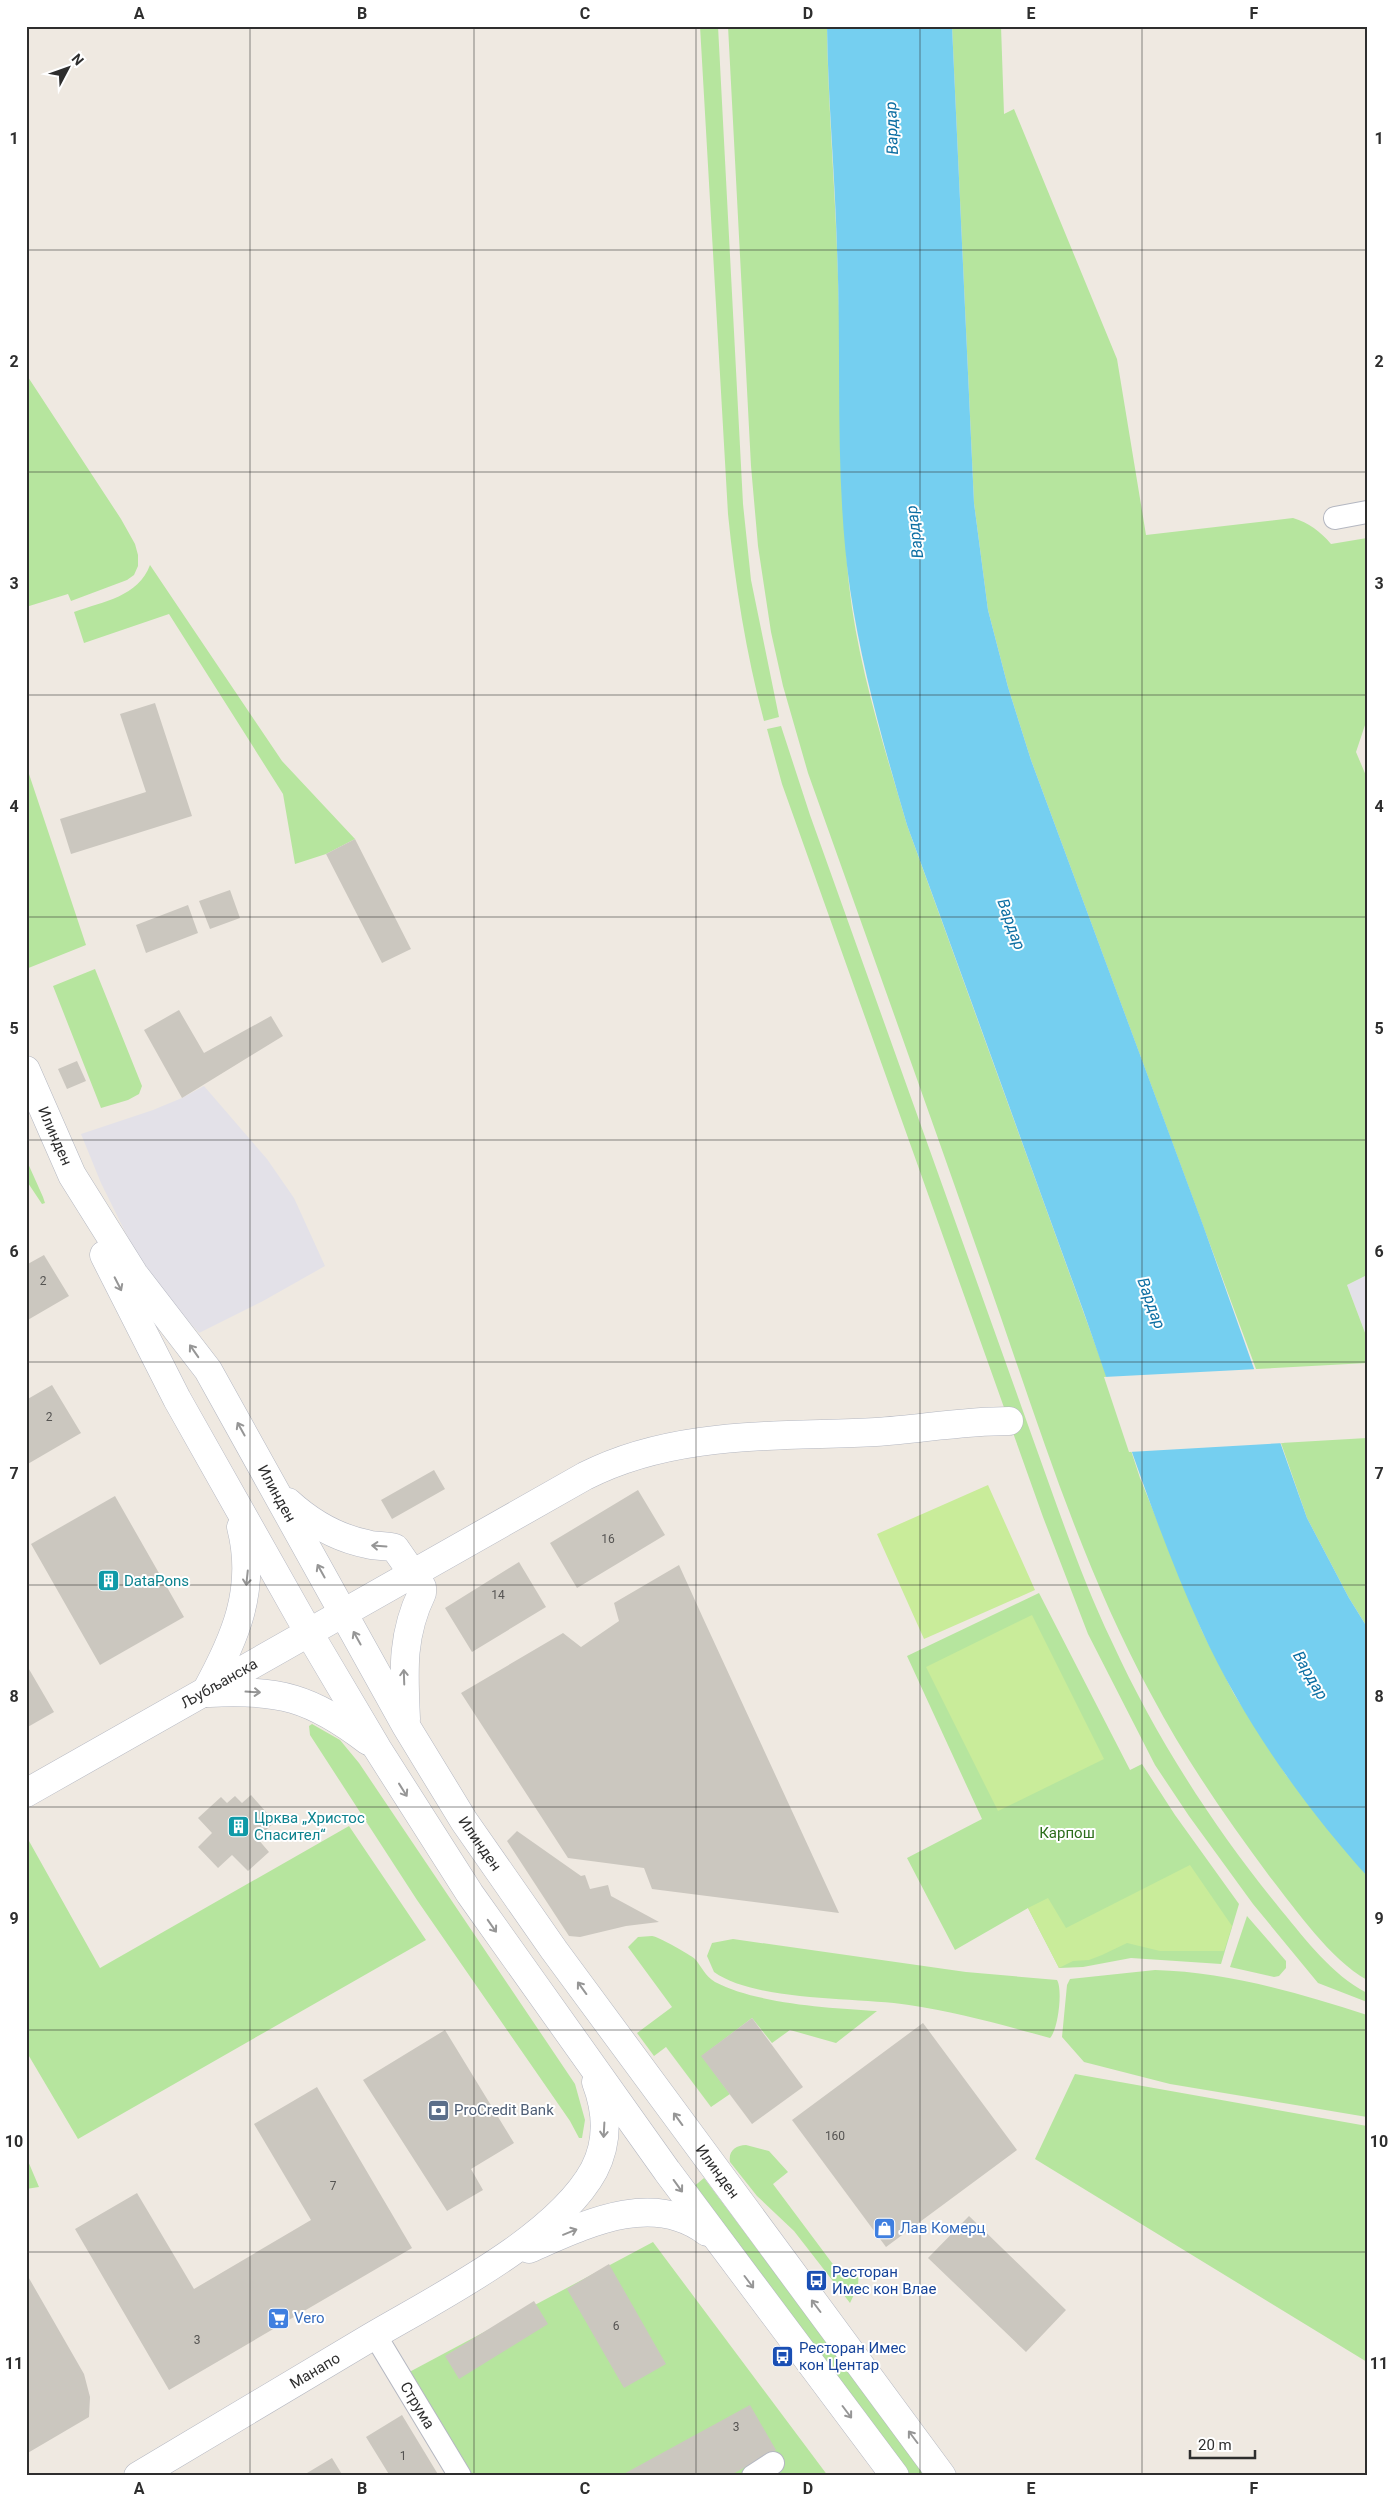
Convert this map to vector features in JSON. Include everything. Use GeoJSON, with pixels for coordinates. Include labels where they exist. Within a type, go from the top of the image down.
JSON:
{"type":"FeatureCollection","features":[{"type":"Feature","properties":{"kind":"street"},"geometry":{"type":"LineString","coordinates":[[1335,518],[1367,512]]}},
{"type":"Feature","properties":{"kind":"street","name":"Илинден"},"geometry":{"type":"LineString","coordinates":[[26,1070],[72,1175],[134,1274],[208,1370],[406,1726],[464,1822],[554,1950],[942,2476]]}},
{"type":"Feature","properties":{"kind":"street","name":"Илинден"},"geometry":{"type":"LineString","coordinates":[[72,1175],[76,1194],[110,1269],[231,1497],[377,1748],[470,1894],[591,2066],[720,2243],[895,2476]]}},
{"type":"Feature","properties":{"kind":"street","name":"Љубљанска"},"geometry":{"type":"LineString","coordinates":[[26,1793],[414,1575],[585,1476],[623,1459],[648,1451],[732,1438],[914,1430],[1008,1421]]}},
{"type":"Feature","properties":{"kind":"street"},"geometry":{"type":"LineString","coordinates":[[277,1493],[310,1521],[331,1532],[369,1545],[395,1548],[423,1590],[414,1612],[404,1658],[406,1726]]}},
{"type":"Feature","properties":{"kind":"street"},"geometry":{"type":"LineString","coordinates":[[231,1497],[245,1541],[247,1582],[240,1617],[225,1655],[205,1693],[254,1692],[302,1700],[355,1731],[377,1748]]}},
{"type":"Feature","properties":{"kind":"street","name":"Манапо"},"geometry":{"type":"LineString","coordinates":[[138,2476],[493,2265],[554,2217],[578,2193],[593,2170],[603,2142],[605,2114],[603,2100],[591,2066]]}},
{"type":"Feature","properties":{"kind":"street","name":"Манапо"},"geometry":{"type":"LineString","coordinates":[[493,2265],[589,2224],[640,2211],[662,2212],[686,2219],[720,2243]]}},
{"type":"Feature","properties":{"kind":"street","name":"Струма"},"geometry":{"type":"LineString","coordinates":[[375,2335],[460,2476]]}},
{"type":"Feature","properties":{"kind":"street"},"geometry":{"type":"LineString","coordinates":[[753,2476],[774,2464]]}},
{"type":"Feature","properties":{"kind":"shaded area"},"geometry":{"type":"Polygon","coordinates":[[[204,1086],[267,1159],[294,1198],[325,1266],[263,1301],[199,1333],[145,1272],[101,1183],[81,1134],[153,1110],[204,1086]]]}},
{"type":"Feature","properties":{"kind":"shaded area"},"geometry":{"type":"Polygon","coordinates":[[[1367,1275],[1367,1338],[1347,1285],[1367,1275]]]}},
{"type":"Feature","properties":{"kind":"green space"},"geometry":{"type":"Polygon","coordinates":[[[700,26],[718,26],[743,504],[751,580],[779,717],[764,721],[742,618],[728,514],[700,26]]]}},
{"type":"Feature","properties":{"kind":"green space"},"geometry":{"type":"Polygon","coordinates":[[[728,26],[827,26],[839,291],[843,501],[849,585],[865,676],[881,736],[907,825],[1107,1377],[1140,1478],[1202,1631],[1234,1694],[1286,1775],[1367,1876],[1367,1980],[1340,1960],[1314,1933],[1254,1855],[1179,1743],[1126,1645],[1080,1540],[1040,1432],[808,773],[783,686],[771,632],[758,546],[751,466],[728,26]]]}},
{"type":"Feature","properties":{"kind":"green space"},"geometry":{"type":"Polygon","coordinates":[[[952,26],[1001,26],[1004,114],[1014,109],[1117,359],[1146,535],[1293,518],[1314,528],[1331,544],[1367,538],[1367,719],[1356,752],[1367,778],[1367,1275],[1347,1285],[1367,1338],[1367,1363],[1256,1369],[1031,760],[1008,687],[988,610],[974,503],[952,26]]]}},
{"type":"Feature","properties":{"kind":"green space"},"geometry":{"type":"Polygon","coordinates":[[[26,374],[121,519],[135,544],[138,566],[134,575],[127,580],[71,601],[68,594],[26,607],[26,374]]]}},
{"type":"Feature","properties":{"kind":"green space"},"geometry":{"type":"Polygon","coordinates":[[[150,565],[282,761],[355,839],[326,854],[295,864],[283,794],[169,614],[84,643],[74,612],[108,601],[129,591],[145,576],[150,565]]]}},
{"type":"Feature","properties":{"kind":"green space"},"geometry":{"type":"Polygon","coordinates":[[[781,726],[810,815],[1053,1495],[1104,1624],[1129,1678],[1148,1713],[1167,1747],[1210,1814],[1256,1879],[1300,1933],[1331,1967],[1367,1993],[1367,2002],[1318,1983],[1253,1904],[1189,1816],[1155,1765],[1088,1634],[1043,1517],[782,784],[767,729],[781,726]]]}},
{"type":"Feature","properties":{"kind":"green space"},"geometry":{"type":"Polygon","coordinates":[[[26,765],[86,945],[26,969],[26,765]]]}},
{"type":"Feature","properties":{"kind":"green space"},"geometry":{"type":"Polygon","coordinates":[[[95,969],[142,1086],[139,1094],[128,1100],[101,1108],[53,986],[95,969]]]}},
{"type":"Feature","properties":{"kind":"green space"},"geometry":{"type":"Polygon","coordinates":[[[26,1159],[45,1203],[42,1204],[26,1180],[26,1159]]]}},
{"type":"Feature","properties":{"kind":"green space"},"geometry":{"type":"Polygon","coordinates":[[[1367,1438],[1367,1627],[1349,1598],[1307,1518],[1281,1443],[1367,1438]]]}},
{"type":"Feature","properties":{"kind":"green space"},"geometry":{"type":"Polygon","coordinates":[[[988,1485],[1035,1590],[924,1639],[877,1534],[988,1485]]]}},
{"type":"Feature","properties":{"kind":"green space","name":"Карпош"},"geometry":{"type":"Polygon","coordinates":[[[1039,1593],[1130,1770],[1142,1764],[1175,1815],[1239,1904],[1221,1964],[1131,1958],[1083,1967],[1059,1968],[1028,1908],[955,1950],[907,1858],[982,1819],[907,1656],[1039,1593]]]}},
{"type":"Feature","properties":{"kind":"green space"},"geometry":{"type":"Polygon","coordinates":[[[1032,1615],[1104,1759],[998,1811],[926,1667],[1032,1615]]]}},
{"type":"Feature","properties":{"kind":"green space"},"geometry":{"type":"Polygon","coordinates":[[[312,1724],[340,1740],[359,1763],[575,2084],[585,2120],[582,2138],[579,2138],[570,2121],[417,1900],[310,1735],[309,1726],[312,1724]]]}},
{"type":"Feature","properties":{"kind":"green space"},"geometry":{"type":"Polygon","coordinates":[[[349,1826],[426,1940],[78,2139],[26,2051],[26,1843],[29,1841],[100,1968],[349,1826]]]}},
{"type":"Feature","properties":{"kind":"green space"},"geometry":{"type":"Polygon","coordinates":[[[1190,1865],[1232,1926],[1224,1951],[1160,1951],[1127,1943],[1089,1960],[1073,1961],[1059,1968],[1028,1908],[1048,1898],[1066,1928],[1190,1865]]]}},
{"type":"Feature","properties":{"kind":"green space"},"geometry":{"type":"Polygon","coordinates":[[[1247,1916],[1286,1961],[1286,1968],[1279,1976],[1274,1977],[1230,1967],[1247,1916]]]}},
{"type":"Feature","properties":{"kind":"green space"},"geometry":{"type":"Polygon","coordinates":[[[652,1936],[667,1942],[692,1957],[712,1980],[732,1989],[794,2004],[877,2011],[836,2043],[790,2030],[772,2043],[752,2018],[702,2056],[730,2094],[711,2107],[666,2047],[654,2056],[637,2033],[672,2007],[628,1947],[638,1937],[652,1936]]]}},
{"type":"Feature","properties":{"kind":"green space"},"geometry":{"type":"Polygon","coordinates":[[[733,1939],[966,1972],[1057,1980],[1060,2001],[1055,2027],[1050,2038],[980,2019],[909,2005],[808,1997],[755,1989],[732,1982],[714,1972],[707,1956],[712,1943],[733,1939]]]}},
{"type":"Feature","properties":{"kind":"green space"},"geometry":{"type":"Polygon","coordinates":[[[1155,1970],[1236,1979],[1315,1999],[1367,2015],[1367,2117],[1170,2084],[1084,2062],[1062,2037],[1067,1985],[1070,1979],[1155,1970]]]}},
{"type":"Feature","properties":{"kind":"green space"},"geometry":{"type":"Polygon","coordinates":[[[1075,2074],[1367,2126],[1367,2362],[1035,2159],[1075,2074]]]}},
{"type":"Feature","properties":{"kind":"green space"},"geometry":{"type":"Polygon","coordinates":[[[746,2145],[769,2151],[788,2172],[773,2184],[844,2279],[859,2268],[858,2286],[850,2303],[794,2231],[757,2196],[730,2162],[730,2155],[734,2149],[746,2145]]]}},
{"type":"Feature","properties":{"kind":"green space"},"geometry":{"type":"Polygon","coordinates":[[[28,2161],[39,2187],[26,2189],[26,2162],[28,2161]]]}},
{"type":"Feature","properties":{"kind":"green space"},"geometry":{"type":"Polygon","coordinates":[[[704,2178],[926,2476],[909,2476],[692,2188],[704,2178]]]}},
{"type":"Feature","properties":{"kind":"green space"},"geometry":{"type":"Polygon","coordinates":[[[653,2242],[828,2476],[460,2476],[400,2377],[653,2242]]]}},
{"type":"Feature","properties":{"kind":"water","name":"Вардар"},"geometry":{"type":"Polygon","coordinates":[[[827,26],[952,26],[974,503],[988,610],[1008,687],[1031,760],[1203,1225],[1307,1518],[1349,1598],[1367,1627],[1367,1876],[1297,1790],[1255,1729],[1218,1664],[1185,1592],[1139,1472],[1083,1310],[898,796],[874,708],[861,649],[850,589],[845,547],[840,462],[836,221],[827,26]]]}},
{"type":"Feature","properties":{"kind":"pier"},"geometry":{"type":"Polygon","coordinates":[[[1258,1369],[1284,1443],[1129,1452],[1104,1377],[1258,1369]]]}},
{"type":"Feature","properties":{"kind":"building"},"geometry":{"type":"Polygon","coordinates":[[[155,703],[192,816],[71,854],[60,819],[146,792],[120,714],[155,703]]]}},
{"type":"Feature","properties":{"kind":"building"},"geometry":{"type":"Polygon","coordinates":[[[355,839],[411,949],[382,963],[326,854],[355,839]]]}},
{"type":"Feature","properties":{"kind":"building"},"geometry":{"type":"Polygon","coordinates":[[[230,890],[240,918],[210,929],[199,901],[230,890]]]}},
{"type":"Feature","properties":{"kind":"building"},"geometry":{"type":"Polygon","coordinates":[[[188,905],[198,933],[146,953],[136,925],[188,905]]]}},
{"type":"Feature","properties":{"kind":"building"},"geometry":{"type":"Polygon","coordinates":[[[179,1010],[204,1053],[271,1016],[283,1036],[182,1098],[144,1030],[179,1010]]]}},
{"type":"Feature","properties":{"kind":"building"},"geometry":{"type":"Polygon","coordinates":[[[77,1061],[86,1081],[67,1089],[58,1069],[77,1061]]]}},
{"type":"Feature","properties":{"kind":"building"},"geometry":{"type":"Polygon","coordinates":[[[44,1255],[69,1296],[26,1321],[26,1265],[44,1255]]]}},
{"type":"Feature","properties":{"kind":"building"},"geometry":{"type":"Polygon","coordinates":[[[52,1385],[81,1433],[26,1465],[26,1400],[52,1385]]]}},
{"type":"Feature","properties":{"kind":"building"},"geometry":{"type":"Polygon","coordinates":[[[434,1470],[445,1489],[392,1519],[381,1500],[434,1470]]]}},
{"type":"Feature","properties":{"kind":"building"},"geometry":{"type":"Polygon","coordinates":[[[638,1490],[665,1535],[577,1588],[550,1543],[638,1490]]]}},
{"type":"Feature","properties":{"kind":"building","name":"DataPons"},"geometry":{"type":"Polygon","coordinates":[[[115,1496],[184,1617],[100,1665],[31,1544],[115,1496]]]}},
{"type":"Feature","properties":{"kind":"building"},"geometry":{"type":"Polygon","coordinates":[[[519,1562],[546,1607],[472,1652],[445,1608],[519,1562]]]}},
{"type":"Feature","properties":{"kind":"building"},"geometry":{"type":"Polygon","coordinates":[[[679,1565],[839,1913],[652,1889],[644,1868],[568,1858],[461,1693],[563,1633],[581,1647],[619,1621],[614,1603],[679,1565]]]}},
{"type":"Feature","properties":{"kind":"building"},"geometry":{"type":"Polygon","coordinates":[[[26,1664],[54,1712],[26,1728],[26,1664]]]}},
{"type":"Feature","properties":{"kind":"building","name":"Црква „Христос Спасител“"},"geometry":{"type":"Polygon","coordinates":[[[251,1795],[275,1822],[257,1838],[269,1852],[248,1871],[232,1855],[218,1868],[198,1847],[212,1833],[198,1818],[221,1797],[227,1803],[235,1796],[242,1803],[251,1795]]]}},
{"type":"Feature","properties":{"kind":"building"},"geometry":{"type":"Polygon","coordinates":[[[517,1831],[581,1876],[585,1875],[590,1889],[608,1885],[611,1896],[659,1922],[626,1926],[580,1937],[569,1936],[507,1841],[517,1831]]]}},
{"type":"Feature","properties":{"kind":"building"},"geometry":{"type":"Polygon","coordinates":[[[752,2018],[803,2087],[752,2124],[701,2056],[752,2018]]]}},
{"type":"Feature","properties":{"kind":"building"},"geometry":{"type":"Polygon","coordinates":[[[923,2023],[1017,2150],[886,2247],[792,2120],[923,2023]]]}},
{"type":"Feature","properties":{"kind":"building","name":"ProCredit Bank"},"geometry":{"type":"Polygon","coordinates":[[[445,2030],[514,2143],[471,2169],[483,2190],[447,2211],[363,2080],[445,2030]]]}},
{"type":"Feature","properties":{"kind":"building"},"geometry":{"type":"Polygon","coordinates":[[[317,2087],[412,2248],[169,2390],[75,2229],[137,2193],[194,2289],[311,2220],[254,2124],[317,2087]]]}},
{"type":"Feature","properties":{"kind":"building"},"geometry":{"type":"Polygon","coordinates":[[[969,2216],[1066,2310],[1026,2352],[928,2258],[969,2216]]]}},
{"type":"Feature","properties":{"kind":"building"},"geometry":{"type":"Polygon","coordinates":[[[609,2264],[666,2364],[624,2388],[567,2289],[609,2264]]]}},
{"type":"Feature","properties":{"kind":"building"},"geometry":{"type":"Polygon","coordinates":[[[26,2273],[84,2374],[90,2397],[89,2417],[26,2454],[26,2273]]]}},
{"type":"Feature","properties":{"kind":"building"},"geometry":{"type":"Polygon","coordinates":[[[534,2301],[548,2324],[459,2379],[445,2356],[534,2301]]]}},
{"type":"Feature","properties":{"kind":"building"},"geometry":{"type":"Polygon","coordinates":[[[750,2405],[776,2450],[729,2476],[620,2476],[750,2405]]]}},
{"type":"Feature","properties":{"kind":"building"},"geometry":{"type":"Polygon","coordinates":[[[402,2415],[439,2476],[390,2476],[366,2437],[402,2415]]]}},
{"type":"Feature","properties":{"kind":"building"},"geometry":{"type":"Polygon","coordinates":[[[332,2458],[343,2476],[302,2476],[332,2458]]]}},
{"type":"Feature","properties":{"kind":"place","name":"DataPons"},"geometry":{"type":"Point","coordinates":[108,1581]}},
{"type":"Feature","properties":{"kind":"place","name":"Црква „Христос Спасител“"},"geometry":{"type":"Point","coordinates":[238,1827]}},
{"type":"Feature","properties":{"kind":"place","name":"ProCredit Bank"},"geometry":{"type":"Point","coordinates":[438,2110]}},
{"type":"Feature","properties":{"kind":"place","name":"Лав Комерц"},"geometry":{"type":"Point","coordinates":[884,2228]}},
{"type":"Feature","properties":{"kind":"place","name":"Ресторан Имес кон Влае"},"geometry":{"type":"Point","coordinates":[816,2281]}},
{"type":"Feature","properties":{"kind":"place","name":"Vero"},"geometry":{"type":"Point","coordinates":[278,2318]}},
{"type":"Feature","properties":{"kind":"place","name":"Ресторан Имес кон Центар"},"geometry":{"type":"Point","coordinates":[783,2357]}}]}
